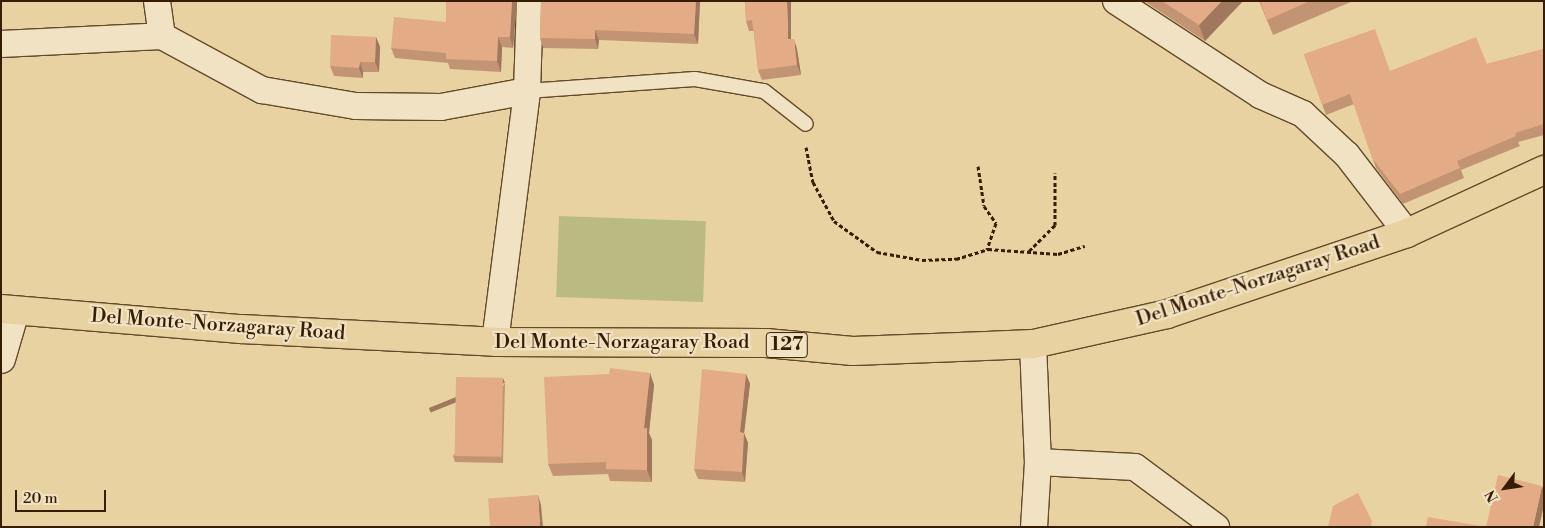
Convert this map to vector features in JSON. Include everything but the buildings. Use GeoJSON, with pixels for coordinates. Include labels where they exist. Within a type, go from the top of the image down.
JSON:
{"type":"FeatureCollection","features":[{"type":"Feature","properties":{"kind":"main road","name":"Del Monte-Norzagaray Road"},"geometry":{"type":"LineString","coordinates":[[8,310],[241,329],[494,342],[766,343],[853,351],[1033,344],[1167,314],[1407,233],[1544,170]]}},
{"type":"Feature","properties":{"kind":"street"},"geometry":{"type":"LineString","coordinates":[[156,1],[162,36]]}},
{"type":"Feature","properties":{"kind":"street"},"geometry":{"type":"LineString","coordinates":[[494,342],[527,92],[530,1]]}},
{"type":"Feature","properties":{"kind":"street"},"geometry":{"type":"LineString","coordinates":[[1116,1],[1260,95],[1303,114],[1347,155],[1407,233]]}},
{"type":"Feature","properties":{"kind":"street"},"geometry":{"type":"LineString","coordinates":[[1,44],[162,36],[262,90],[356,106],[440,107],[527,92]]}},
{"type":"Feature","properties":{"kind":"street"},"geometry":{"type":"LineString","coordinates":[[1,359],[8,310]]}},
{"type":"Feature","properties":{"kind":"street"},"geometry":{"type":"LineString","coordinates":[[1033,344],[1038,462],[1034,527]]}},
{"type":"Feature","properties":{"kind":"street"},"geometry":{"type":"LineString","coordinates":[[1038,462],[1135,467],[1216,527]]}},
{"type":"Feature","properties":{"kind":"lane"},"geometry":{"type":"LineString","coordinates":[[527,92],[695,79],[764,91],[806,124]]}},
{"type":"Feature","properties":{"kind":"path"},"geometry":{"type":"LineString","coordinates":[[806,124],[806,156],[813,182],[834,221],[877,252],[922,260],[956,259],[987,249],[1058,254],[1085,246]]}},
{"type":"Feature","properties":{"kind":"path"},"geometry":{"type":"LineString","coordinates":[[978,166],[984,206],[996,222],[987,249]]}},
{"type":"Feature","properties":{"kind":"path"},"geometry":{"type":"LineString","coordinates":[[1029,251],[1055,225],[1056,173]]}},
{"type":"Feature","properties":{"kind":"green space"},"geometry":{"type":"Polygon","coordinates":[[[559,216],[706,221],[703,302],[556,297],[559,216]]]}}]}
